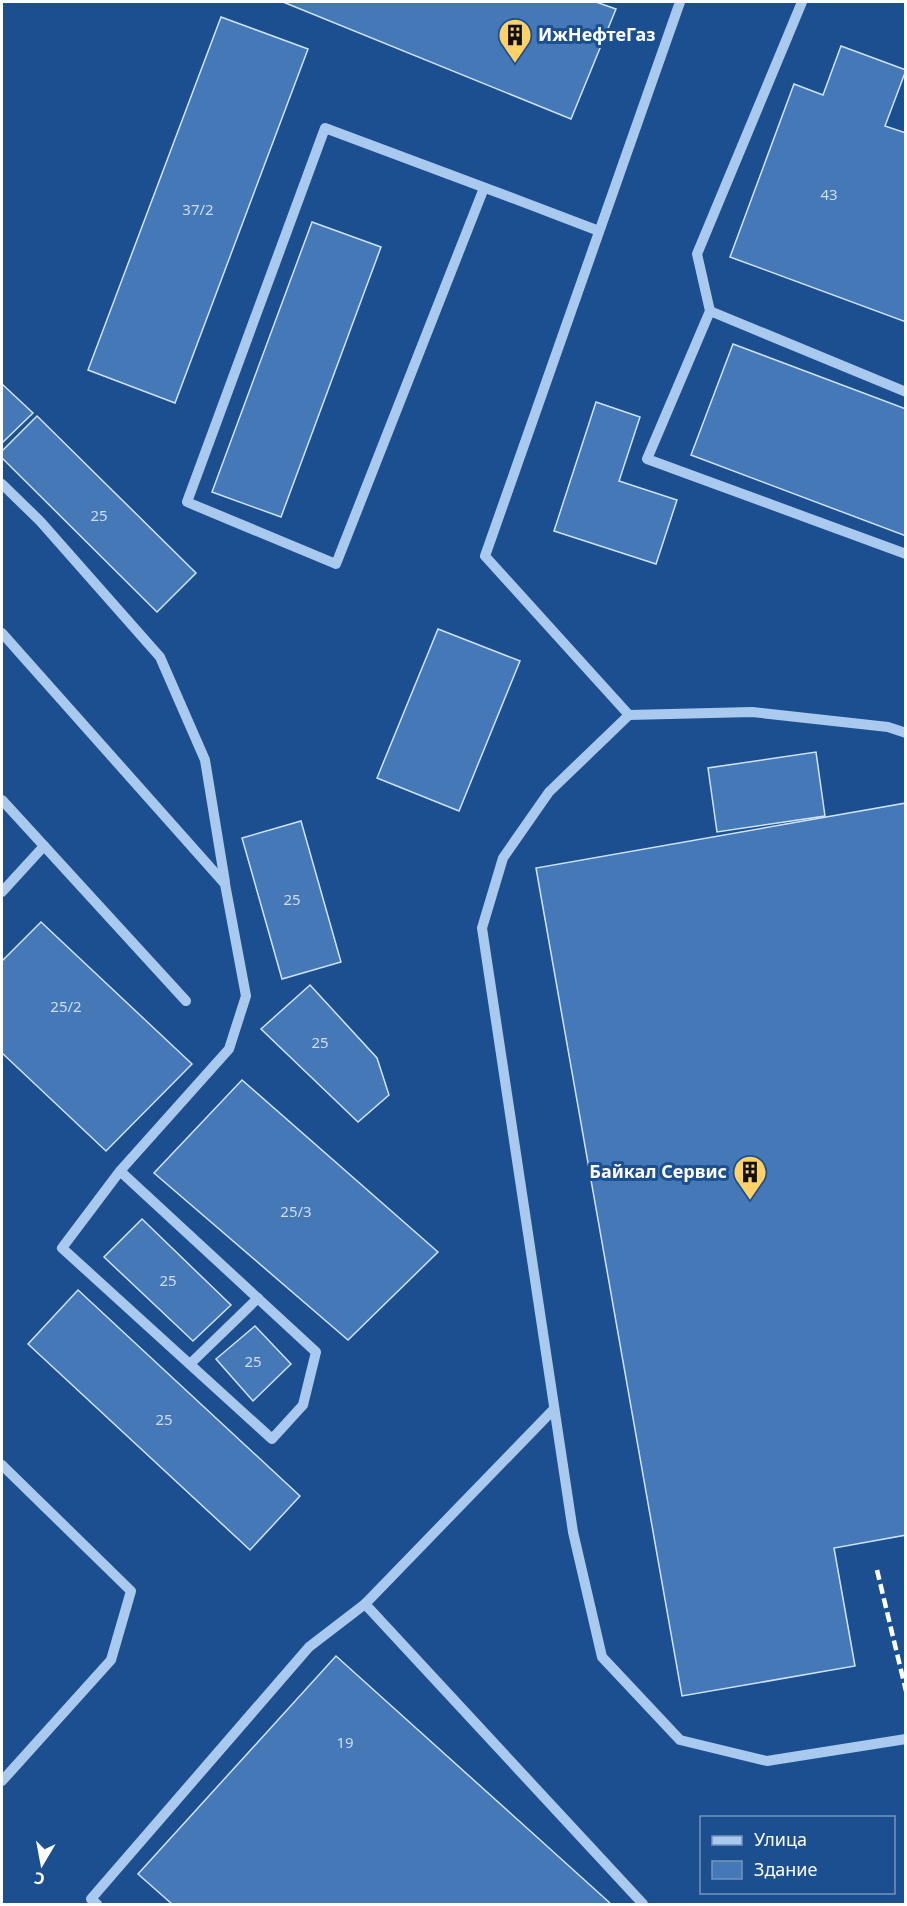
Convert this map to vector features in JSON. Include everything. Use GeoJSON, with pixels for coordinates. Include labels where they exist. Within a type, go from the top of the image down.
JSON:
{"type":"FeatureCollection","features":[{"type":"Feature","properties":{"kind":"lane"},"geometry":{"type":"LineString","coordinates":[[629,715],[485,556],[680,2]]}},
{"type":"Feature","properties":{"kind":"lane"},"geometry":{"type":"LineString","coordinates":[[802,2],[697,254],[710,311],[647,459],[906,554]]}},
{"type":"Feature","properties":{"kind":"lane"},"geometry":{"type":"LineString","coordinates":[[484,188],[336,564],[187,502],[325,128],[599,231]]}},
{"type":"Feature","properties":{"kind":"lane"},"geometry":{"type":"LineString","coordinates":[[710,311],[906,392]]}},
{"type":"Feature","properties":{"kind":"lane"},"geometry":{"type":"LineString","coordinates":[[2,484],[40,521],[160,657],[205,760],[246,996],[229,1049],[120,1171],[62,1248],[272,1438],[303,1405],[316,1352],[120,1171]]}},
{"type":"Feature","properties":{"kind":"lane"},"geometry":{"type":"LineString","coordinates":[[2,633],[225,884]]}},
{"type":"Feature","properties":{"kind":"lane"},"geometry":{"type":"LineString","coordinates":[[906,733],[888,727],[752,712],[629,715],[549,792],[503,858],[482,928],[573,1532],[602,1657],[680,1740],[767,1761],[906,1739]]}},
{"type":"Feature","properties":{"kind":"lane"},"geometry":{"type":"LineString","coordinates":[[2,800],[186,1001]]}},
{"type":"Feature","properties":{"kind":"lane"},"geometry":{"type":"LineString","coordinates":[[2,892],[44,846]]}},
{"type":"Feature","properties":{"kind":"lane"},"geometry":{"type":"LineString","coordinates":[[189,1364],[258,1298]]}},
{"type":"Feature","properties":{"kind":"lane"},"geometry":{"type":"LineString","coordinates":[[91,1903],[309,1647],[365,1604],[554,1409]]}},
{"type":"Feature","properties":{"kind":"lane"},"geometry":{"type":"LineString","coordinates":[[2,1465],[131,1591],[111,1660],[2,1781]]}},
{"type":"Feature","properties":{"kind":"lane"},"geometry":{"type":"LineString","coordinates":[[365,1604],[643,1905]]}},
{"type":"Feature","properties":{"kind":"building","name":"ИжНефтеГаз"},"geometry":{"type":"Polygon","coordinates":[[[283,2],[596,2],[616,9],[571,119],[283,2]]]}},
{"type":"Feature","properties":{"kind":"building"},"geometry":{"type":"Polygon","coordinates":[[[221,17],[308,49],[175,403],[88,370],[221,17]]]}},
{"type":"Feature","properties":{"kind":"building"},"geometry":{"type":"Polygon","coordinates":[[[841,46],[906,70],[885,126],[906,133],[906,322],[730,257],[794,84],[823,95],[841,46]]]}},
{"type":"Feature","properties":{"kind":"building"},"geometry":{"type":"Polygon","coordinates":[[[312,222],[381,247],[281,517],[212,492],[312,222]]]}},
{"type":"Feature","properties":{"kind":"building"},"geometry":{"type":"Polygon","coordinates":[[[733,344],[906,409],[906,536],[691,455],[733,344]]]}},
{"type":"Feature","properties":{"kind":"building"},"geometry":{"type":"Polygon","coordinates":[[[2,384],[33,413],[2,443],[2,384]]]}},
{"type":"Feature","properties":{"kind":"building"},"geometry":{"type":"Polygon","coordinates":[[[596,402],[640,417],[619,481],[677,500],[656,564],[554,531],[596,402]]]}},
{"type":"Feature","properties":{"kind":"building"},"geometry":{"type":"Polygon","coordinates":[[[37,416],[196,573],[157,612],[2,458],[2,451],[37,416]]]}},
{"type":"Feature","properties":{"kind":"building"},"geometry":{"type":"Polygon","coordinates":[[[438,629],[520,661],[459,811],[377,778],[438,629]]]}},
{"type":"Feature","properties":{"kind":"building"},"geometry":{"type":"Polygon","coordinates":[[[816,752],[825,816],[717,832],[708,768],[816,752]]]}},
{"type":"Feature","properties":{"kind":"building","name":"Байкал Сервис"},"geometry":{"type":"Polygon","coordinates":[[[906,803],[906,1535],[834,1548],[855,1666],[682,1696],[536,868],[906,803]]]}},
{"type":"Feature","properties":{"kind":"building"},"geometry":{"type":"Polygon","coordinates":[[[301,821],[341,962],[282,979],[242,838],[301,821]]]}},
{"type":"Feature","properties":{"kind":"building"},"geometry":{"type":"Polygon","coordinates":[[[41,922],[192,1064],[106,1151],[2,1053],[2,961],[41,922]]]}},
{"type":"Feature","properties":{"kind":"building"},"geometry":{"type":"Polygon","coordinates":[[[310,985],[377,1058],[389,1095],[358,1122],[261,1029],[310,985]]]}},
{"type":"Feature","properties":{"kind":"building"},"geometry":{"type":"Polygon","coordinates":[[[242,1080],[438,1252],[348,1340],[154,1173],[242,1080]]]}},
{"type":"Feature","properties":{"kind":"building"},"geometry":{"type":"Polygon","coordinates":[[[142,1219],[231,1305],[193,1341],[104,1257],[142,1219]]]}},
{"type":"Feature","properties":{"kind":"building"},"geometry":{"type":"Polygon","coordinates":[[[78,1290],[300,1496],[250,1550],[28,1344],[78,1290]]]}},
{"type":"Feature","properties":{"kind":"building"},"geometry":{"type":"Polygon","coordinates":[[[255,1326],[291,1364],[253,1401],[216,1359],[255,1326]]]}},
{"type":"Feature","properties":{"kind":"building"},"geometry":{"type":"Polygon","coordinates":[[[336,1656],[611,1904],[172,1904],[138,1874],[336,1656]]]}},
{"type":"Feature","properties":{"kind":"railway"},"geometry":{"type":"LineString","coordinates":[[877,1570],[906,1691]]}},
{"type":"Feature","properties":{"kind":"place","name":"ИжНефтеГаз"},"geometry":{"type":"Point","coordinates":[515,64]}},
{"type":"Feature","properties":{"kind":"place","name":"Байкал Сервис"},"geometry":{"type":"Point","coordinates":[750,1201]}}]}
